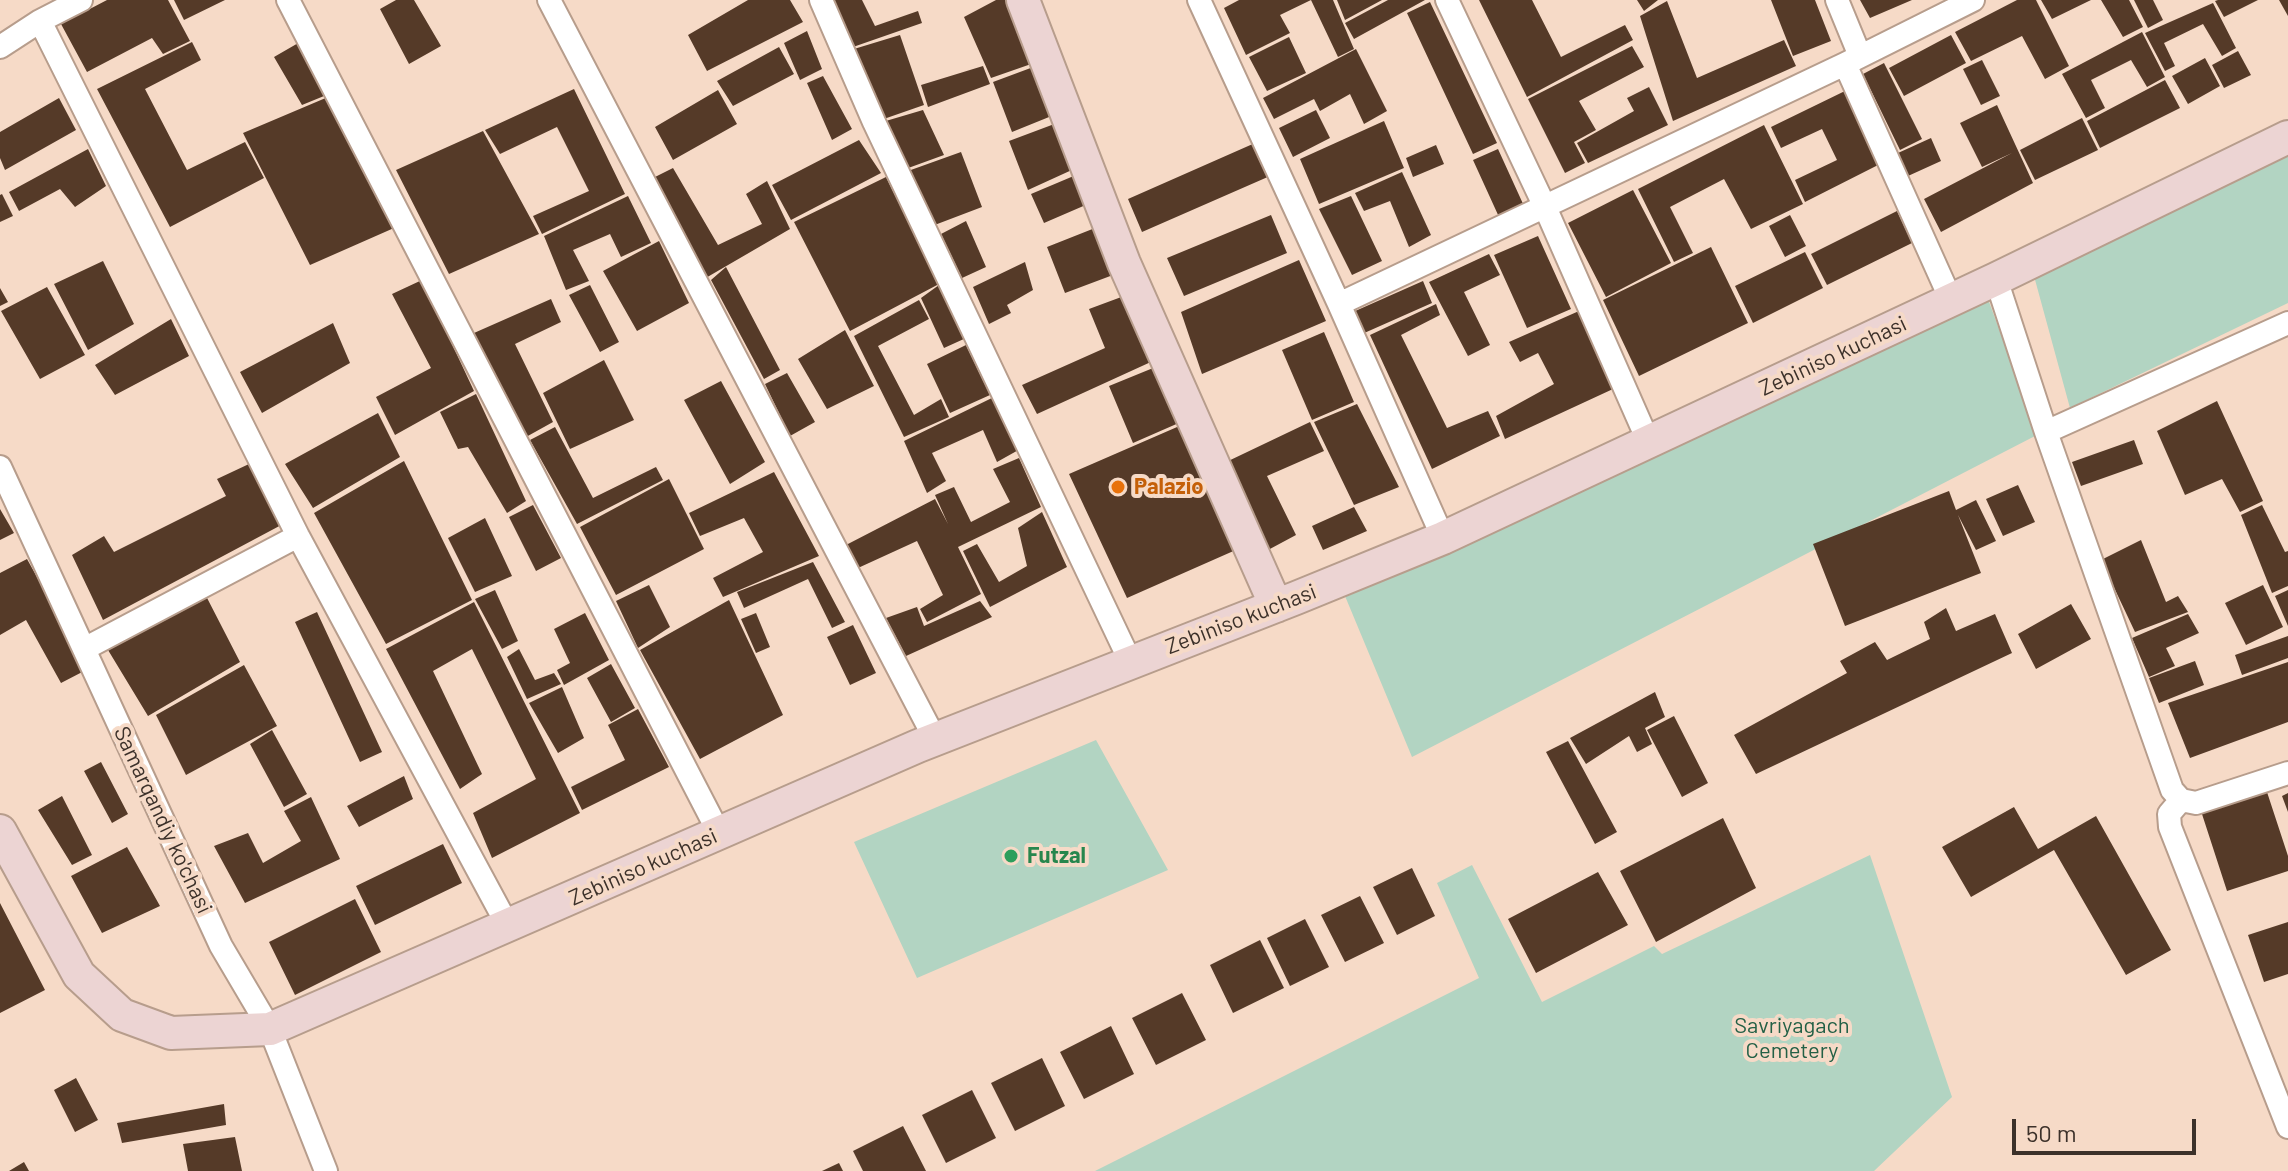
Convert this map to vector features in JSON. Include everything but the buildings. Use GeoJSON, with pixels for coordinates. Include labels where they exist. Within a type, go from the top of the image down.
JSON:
{"type":"FeatureCollection","features":[{"type":"Feature","properties":{"kind":"street"},"geometry":{"type":"LineString","coordinates":[[0,47],[40,21],[81,0]]}},
{"type":"Feature","properties":{"kind":"street"},"geometry":{"type":"LineString","coordinates":[[288,0],[719,833]]}},
{"type":"Feature","properties":{"kind":"street"},"geometry":{"type":"LineString","coordinates":[[549,0],[935,739]]}},
{"type":"Feature","properties":{"kind":"street"},"geometry":{"type":"LineString","coordinates":[[821,0],[874,122],[1131,663]]}},
{"type":"Feature","properties":{"kind":"street"},"geometry":{"type":"LineString","coordinates":[[1023,0],[1124,263],[1276,606]]}},
{"type":"Feature","properties":{"kind":"street"},"geometry":{"type":"LineString","coordinates":[[1199,0],[1443,538]]}},
{"type":"Feature","properties":{"kind":"street"},"geometry":{"type":"LineString","coordinates":[[1447,0],[1545,207],[1649,443]]}},
{"type":"Feature","properties":{"kind":"street"},"geometry":{"type":"LineString","coordinates":[[1837,0],[1852,60],[1951,300]]}},
{"type":"Feature","properties":{"kind":"street"},"geometry":{"type":"LineString","coordinates":[[1339,304],[1973,0]]}},
{"type":"Feature","properties":{"kind":"street"},"geometry":{"type":"LineString","coordinates":[[40,21],[298,536],[508,926]]}},
{"type":"Feature","properties":{"kind":"street","name":"Zebiniso kuchasi"},"geometry":{"type":"LineString","coordinates":[[0,831],[79,975],[122,1015],[171,1033],[270,1029],[935,739],[1443,538],[1996,279],[2288,137]]}},
{"type":"Feature","properties":{"kind":"street"},"geometry":{"type":"LineString","coordinates":[[1996,279],[2046,432],[2172,790],[2181,800],[2196,803],[2288,773]]}},
{"type":"Feature","properties":{"kind":"street"},"geometry":{"type":"LineString","coordinates":[[2046,432],[2288,323]]}},
{"type":"Feature","properties":{"kind":"street","name":"Samarqandiy ko'chasi"},"geometry":{"type":"LineString","coordinates":[[0,467],[221,946],[270,1029],[326,1171]]}},
{"type":"Feature","properties":{"kind":"street"},"geometry":{"type":"LineString","coordinates":[[84,649],[298,536]]}},
{"type":"Feature","properties":{"kind":"street"},"geometry":{"type":"LineString","coordinates":[[2181,800],[2169,814],[2170,827],[2288,1127]]}},
{"type":"Feature","properties":{"kind":"green space"},"geometry":{"type":"Polygon","coordinates":[[[2288,153],[2288,303],[2070,408],[2034,276],[2288,153]]]}},
{"type":"Feature","properties":{"kind":"green space"},"geometry":{"type":"Polygon","coordinates":[[[1988,299],[2033,422],[2035,436],[1412,757],[1345,596],[1988,299]]]}},
{"type":"Feature","properties":{"kind":"green space","name":"Futzal"},"geometry":{"type":"Polygon","coordinates":[[[1096,740],[1168,870],[917,978],[854,842],[1096,740]]]}},
{"type":"Feature","properties":{"kind":"green space","name":"Savriyagach Cemetery"},"geometry":{"type":"Polygon","coordinates":[[[1870,855],[1952,1097],[1874,1171],[1095,1171],[1479,978],[1437,883],[1472,865],[1542,1002],[1654,946],[1662,954],[1870,855]]]}},
{"type":"Feature","properties":{"kind":"place","name":"Palazio"},"geometry":{"type":"Point","coordinates":[1118,487]}},
{"type":"Feature","properties":{"kind":"place","name":"Futzal"},"geometry":{"type":"Point","coordinates":[1011,856]}}]}
